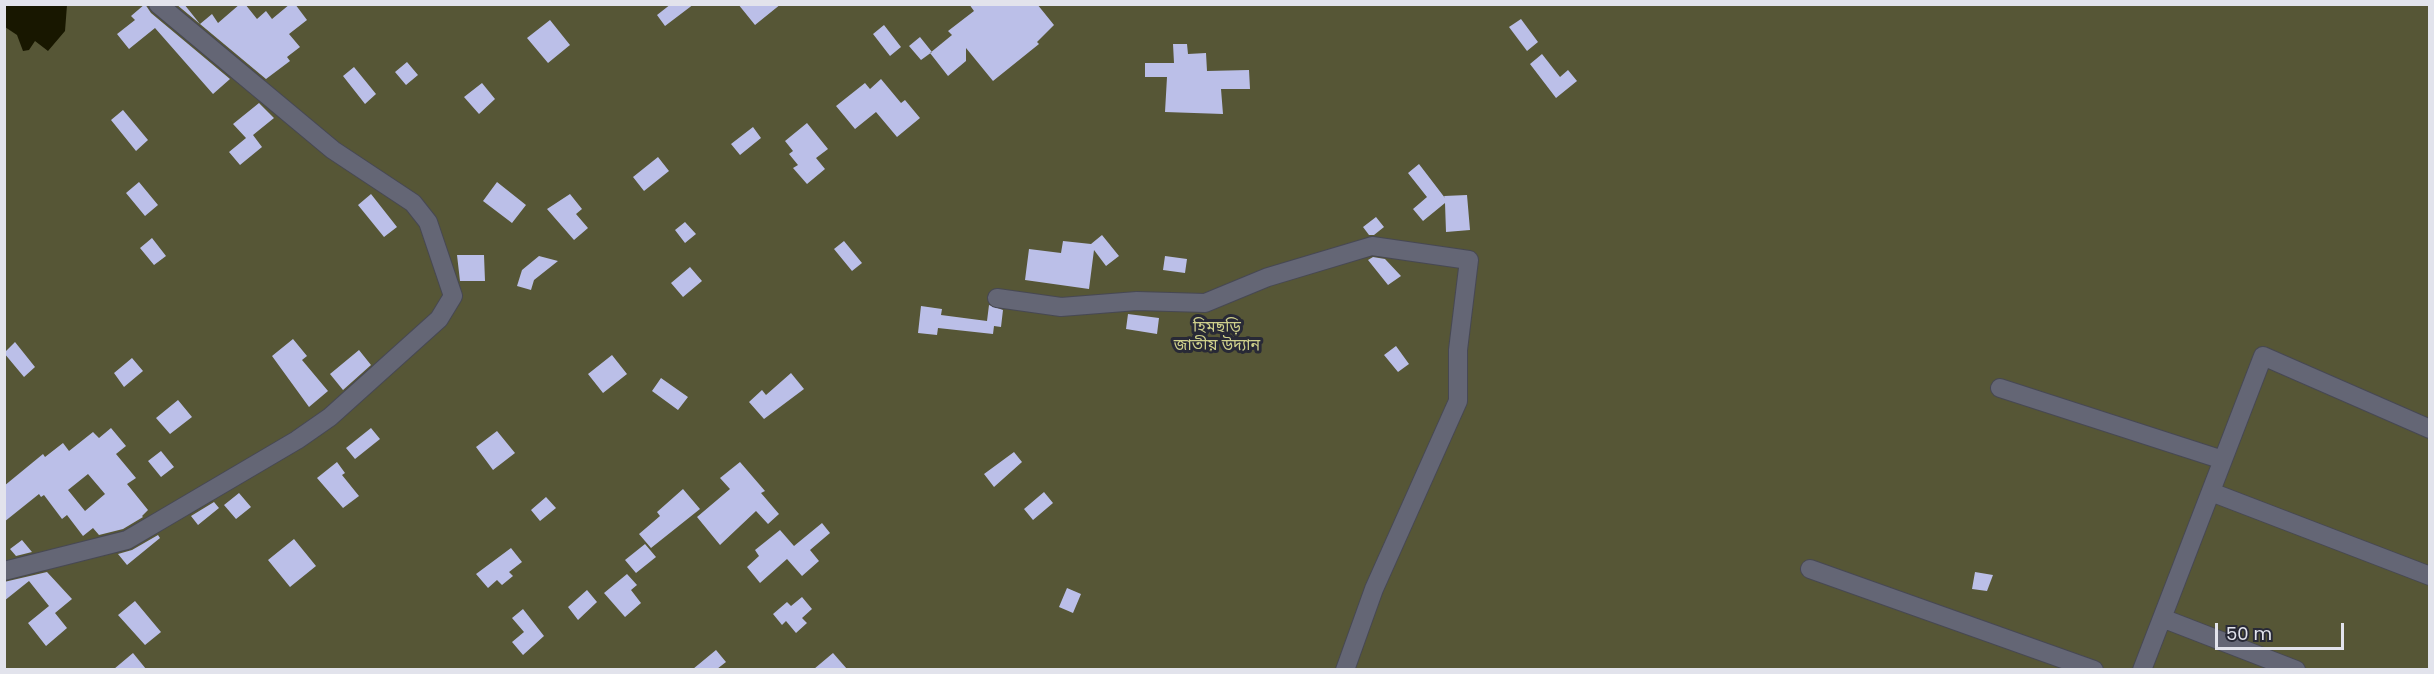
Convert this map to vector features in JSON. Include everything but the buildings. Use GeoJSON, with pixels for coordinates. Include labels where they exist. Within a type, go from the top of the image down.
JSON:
{"type":"FeatureCollection","features":[{"type":"Feature","properties":{"kind":"street"},"geometry":{"type":"LineString","coordinates":[[4,571],[127,540],[297,440],[330,417],[439,319],[453,296],[428,222],[413,202],[333,150],[158,4]]}},
{"type":"Feature","properties":{"kind":"street"},"geometry":{"type":"LineString","coordinates":[[997,298],[1061,307],[1137,301],[1205,303],[1268,277],[1372,246],[1469,260],[1458,350],[1458,401],[1374,589],[1345,669]]}},
{"type":"Feature","properties":{"kind":"street"},"geometry":{"type":"LineString","coordinates":[[2142,669],[2263,356],[2430,429]]}},
{"type":"Feature","properties":{"kind":"street"},"geometry":{"type":"LineString","coordinates":[[2000,388],[2223,460]]}},
{"type":"Feature","properties":{"kind":"street"},"geometry":{"type":"LineString","coordinates":[[2211,492],[2430,576]]}},
{"type":"Feature","properties":{"kind":"street"},"geometry":{"type":"LineString","coordinates":[[1810,569],[2094,669]]}},
{"type":"Feature","properties":{"kind":"street"},"geometry":{"type":"LineString","coordinates":[[2162,618],[2296,669]]}},
{"type":"Feature","properties":{"kind":"green space","name":"হিমছড়ি জাতীয় উদ্যান"},"geometry":{"type":"Polygon","coordinates":[[[5,5],[2429,5],[2429,669],[5,669],[5,5]]]}},
{"type":"Feature","properties":{"kind":"shaded area"},"geometry":{"type":"Polygon","coordinates":[[[4,5],[67,5],[65,31],[48,51],[35,41],[29,50],[23,51],[17,35],[5,27],[4,5]]]}}]}
